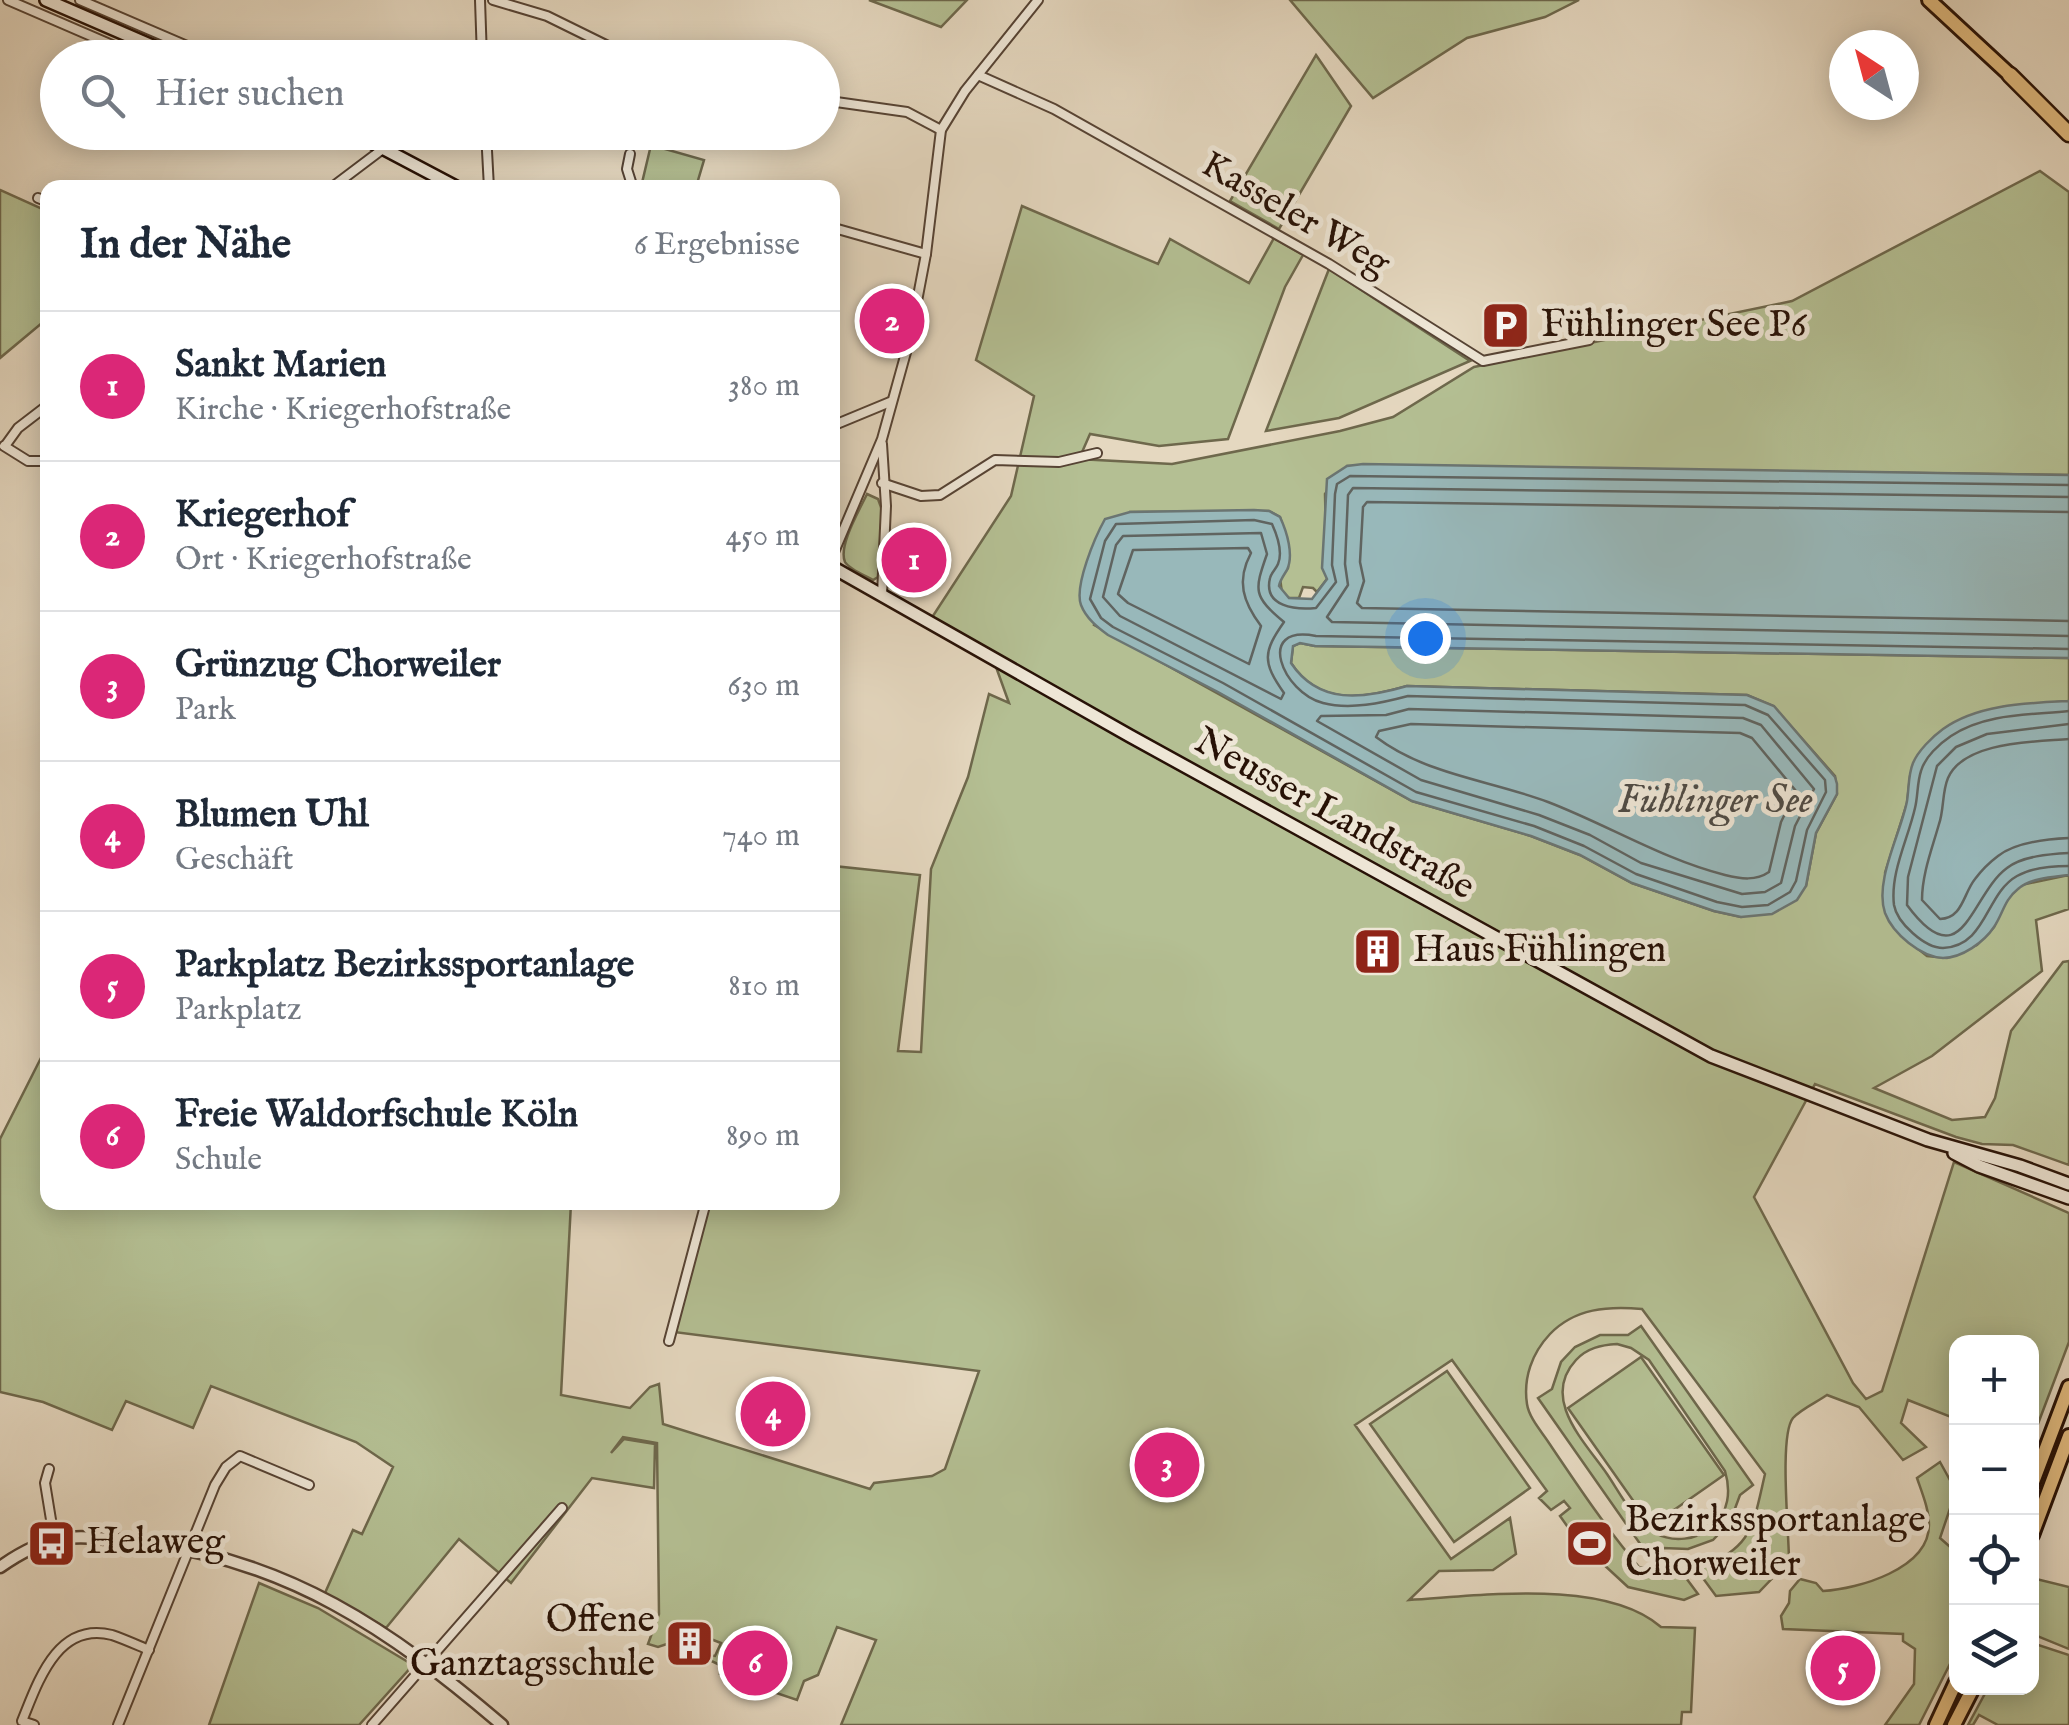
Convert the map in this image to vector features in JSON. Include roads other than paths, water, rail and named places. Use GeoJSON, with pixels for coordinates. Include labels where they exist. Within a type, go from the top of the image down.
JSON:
{"type":"FeatureCollection","features":[{"type":"Feature","properties":{"kind":"highway"},"geometry":{"type":"LineString","coordinates":[[2010,75],[2066,122]]}},
{"type":"Feature","properties":{"kind":"highway"},"geometry":{"type":"LineString","coordinates":[[2010,75],[2069,134]]}},
{"type":"Feature","properties":{"kind":"main road"},"geometry":{"type":"LineString","coordinates":[[46,0],[138,40]]}},
{"type":"Feature","properties":{"kind":"main road"},"geometry":{"type":"LineString","coordinates":[[1929,0],[2010,75]]}},
{"type":"Feature","properties":{"kind":"main road"},"geometry":{"type":"LineString","coordinates":[[388,150],[443,180]]}},
{"type":"Feature","properties":{"kind":"main road","name":"Neusser Landstraße"},"geometry":{"type":"LineString","coordinates":[[840,571],[1711,1056],[1928,1140],[2069,1184]]}},
{"type":"Feature","properties":{"kind":"main road","name":"Neusser Landstraße"},"geometry":{"type":"LineString","coordinates":[[1928,1140],[1979,1166],[2069,1198]]}},
{"type":"Feature","properties":{"kind":"main road"},"geometry":{"type":"LineString","coordinates":[[2039,1466],[2069,1387]]}},
{"type":"Feature","properties":{"kind":"main road"},"geometry":{"type":"LineString","coordinates":[[2039,1516],[2069,1436]]}},
{"type":"Feature","properties":{"kind":"main road"},"geometry":{"type":"LineString","coordinates":[[1936,1725],[1950,1695]]}},
{"type":"Feature","properties":{"kind":"main road"},"geometry":{"type":"LineString","coordinates":[[1954,1725],[1969,1695]]}},
{"type":"Feature","properties":{"kind":"street"},"geometry":{"type":"LineString","coordinates":[[8,0],[100,40]]}},
{"type":"Feature","properties":{"kind":"street"},"geometry":{"type":"LineString","coordinates":[[80,0],[172,40]]}},
{"type":"Feature","properties":{"kind":"street"},"geometry":{"type":"LineString","coordinates":[[480,0],[481,40]]}},
{"type":"Feature","properties":{"kind":"street"},"geometry":{"type":"LineString","coordinates":[[493,0],[548,16],[596,40]]}},
{"type":"Feature","properties":{"kind":"street"},"geometry":{"type":"LineString","coordinates":[[840,538],[882,439],[910,338],[926,254],[941,130],[978,75],[1038,0]]}},
{"type":"Feature","properties":{"kind":"street","name":"Kasseler Weg"},"geometry":{"type":"LineString","coordinates":[[978,75],[1054,110],[1329,264],[1483,361],[1590,340]]}},
{"type":"Feature","properties":{"kind":"street"},"geometry":{"type":"LineString","coordinates":[[840,103],[907,112],[941,130]]}},
{"type":"Feature","properties":{"kind":"street"},"geometry":{"type":"LineString","coordinates":[[342,180],[381,150]]}},
{"type":"Feature","properties":{"kind":"street"},"geometry":{"type":"LineString","coordinates":[[487,150],[489,180]]}},
{"type":"Feature","properties":{"kind":"street"},"geometry":{"type":"LineString","coordinates":[[630,154],[627,169],[631,180]]}},
{"type":"Feature","properties":{"kind":"street"},"geometry":{"type":"LineString","coordinates":[[840,232],[926,254]]}},
{"type":"Feature","properties":{"kind":"street"},"geometry":{"type":"LineString","coordinates":[[840,423],[890,402]]}},
{"type":"Feature","properties":{"kind":"street"},"geometry":{"type":"LineString","coordinates":[[40,411],[2,447],[28,461],[40,461]]}},
{"type":"Feature","properties":{"kind":"street"},"geometry":{"type":"LineString","coordinates":[[882,439],[886,506],[882,595]]}},
{"type":"Feature","properties":{"kind":"street"},"geometry":{"type":"LineString","coordinates":[[882,483],[929,496],[940,495],[995,460],[1058,462],[1097,453]]}},
{"type":"Feature","properties":{"kind":"street"},"geometry":{"type":"LineString","coordinates":[[669,1341],[704,1210]]}},
{"type":"Feature","properties":{"kind":"street"},"geometry":{"type":"LineString","coordinates":[[118,1725],[226,1466],[240,1456],[310,1485]]}},
{"type":"Feature","properties":{"kind":"street"},"geometry":{"type":"LineString","coordinates":[[49,1469],[44,1483],[54,1538]]}},
{"type":"Feature","properties":{"kind":"street"},"geometry":{"type":"LineString","coordinates":[[372,1725],[562,1508]]}},
{"type":"Feature","properties":{"kind":"street"},"geometry":{"type":"LineString","coordinates":[[0,1567],[54,1538],[87,1536],[190,1548],[250,1566],[365,1620],[502,1725]]}},
{"type":"Feature","properties":{"kind":"street"},"geometry":{"type":"LineString","coordinates":[[34,1725],[22,1720],[43,1671],[57,1650],[83,1636],[110,1634],[150,1650]]}},
{"type":"Feature","properties":{"kind":"water","name":"Fühlinger See"},"geometry":{"type":"Polygon","coordinates":[[[1347,466],[2069,475],[2069,658],[1300,643],[1293,646],[1291,663],[1302,677],[1328,692],[1343,695],[1374,694],[1407,686],[1747,695],[1774,706],[1835,777],[1837,794],[1816,833],[1806,886],[1797,900],[1772,914],[1741,917],[1714,911],[1632,883],[1580,855],[1531,836],[1412,801],[1108,635],[1083,610],[1083,574],[1101,527],[1105,519],[1130,512],[1269,511],[1280,517],[1290,551],[1279,586],[1289,598],[1312,599],[1327,579],[1322,568],[1327,479],[1347,466]]]}},
{"type":"Feature","properties":{"kind":"water","name":"Fühlinger See"},"geometry":{"type":"Polygon","coordinates":[[[2069,701],[2069,875],[2023,885],[2010,898],[1990,933],[1965,952],[1943,958],[1917,949],[1894,929],[1883,900],[1886,872],[1904,814],[1915,758],[1939,732],[1972,714],[2004,706],[2069,701]]]}},
{"type":"Feature","properties":{"kind":"place","name":"Kriegerhof"},"geometry":{"type":"Point","coordinates":[892,321]}},
{"type":"Feature","properties":{"kind":"place","name":"Fühlinger See P6"},"geometry":{"type":"Point","coordinates":[1506,326]}},
{"type":"Feature","properties":{"kind":"place","name":"Sankt Marien"},"geometry":{"type":"Point","coordinates":[914,560]}},
{"type":"Feature","properties":{"kind":"place","name":"Haus Fühlingen"},"geometry":{"type":"Point","coordinates":[1378,951]}},
{"type":"Feature","properties":{"kind":"place","name":"Blumen Uhl"},"geometry":{"type":"Point","coordinates":[773,1414]}},
{"type":"Feature","properties":{"kind":"place","name":"Grünzug Chorweiler"},"geometry":{"type":"Point","coordinates":[1167,1465]}},
{"type":"Feature","properties":{"kind":"place","name":"Helaweg"},"geometry":{"type":"Point","coordinates":[51,1543]}},
{"type":"Feature","properties":{"kind":"place","name":"Bezirkssportanlage Chorweiler"},"geometry":{"type":"Point","coordinates":[1590,1543]}},
{"type":"Feature","properties":{"kind":"place","name":"Offene Ganztagsschule"},"geometry":{"type":"Point","coordinates":[690,1643]}},
{"type":"Feature","properties":{"kind":"place","name":"Freie Waldorfschule Köln"},"geometry":{"type":"Point","coordinates":[755,1663]}},
{"type":"Feature","properties":{"kind":"place","name":"Parkplatz Bezirkssportanlage"},"geometry":{"type":"Point","coordinates":[1843,1668]}}]}
